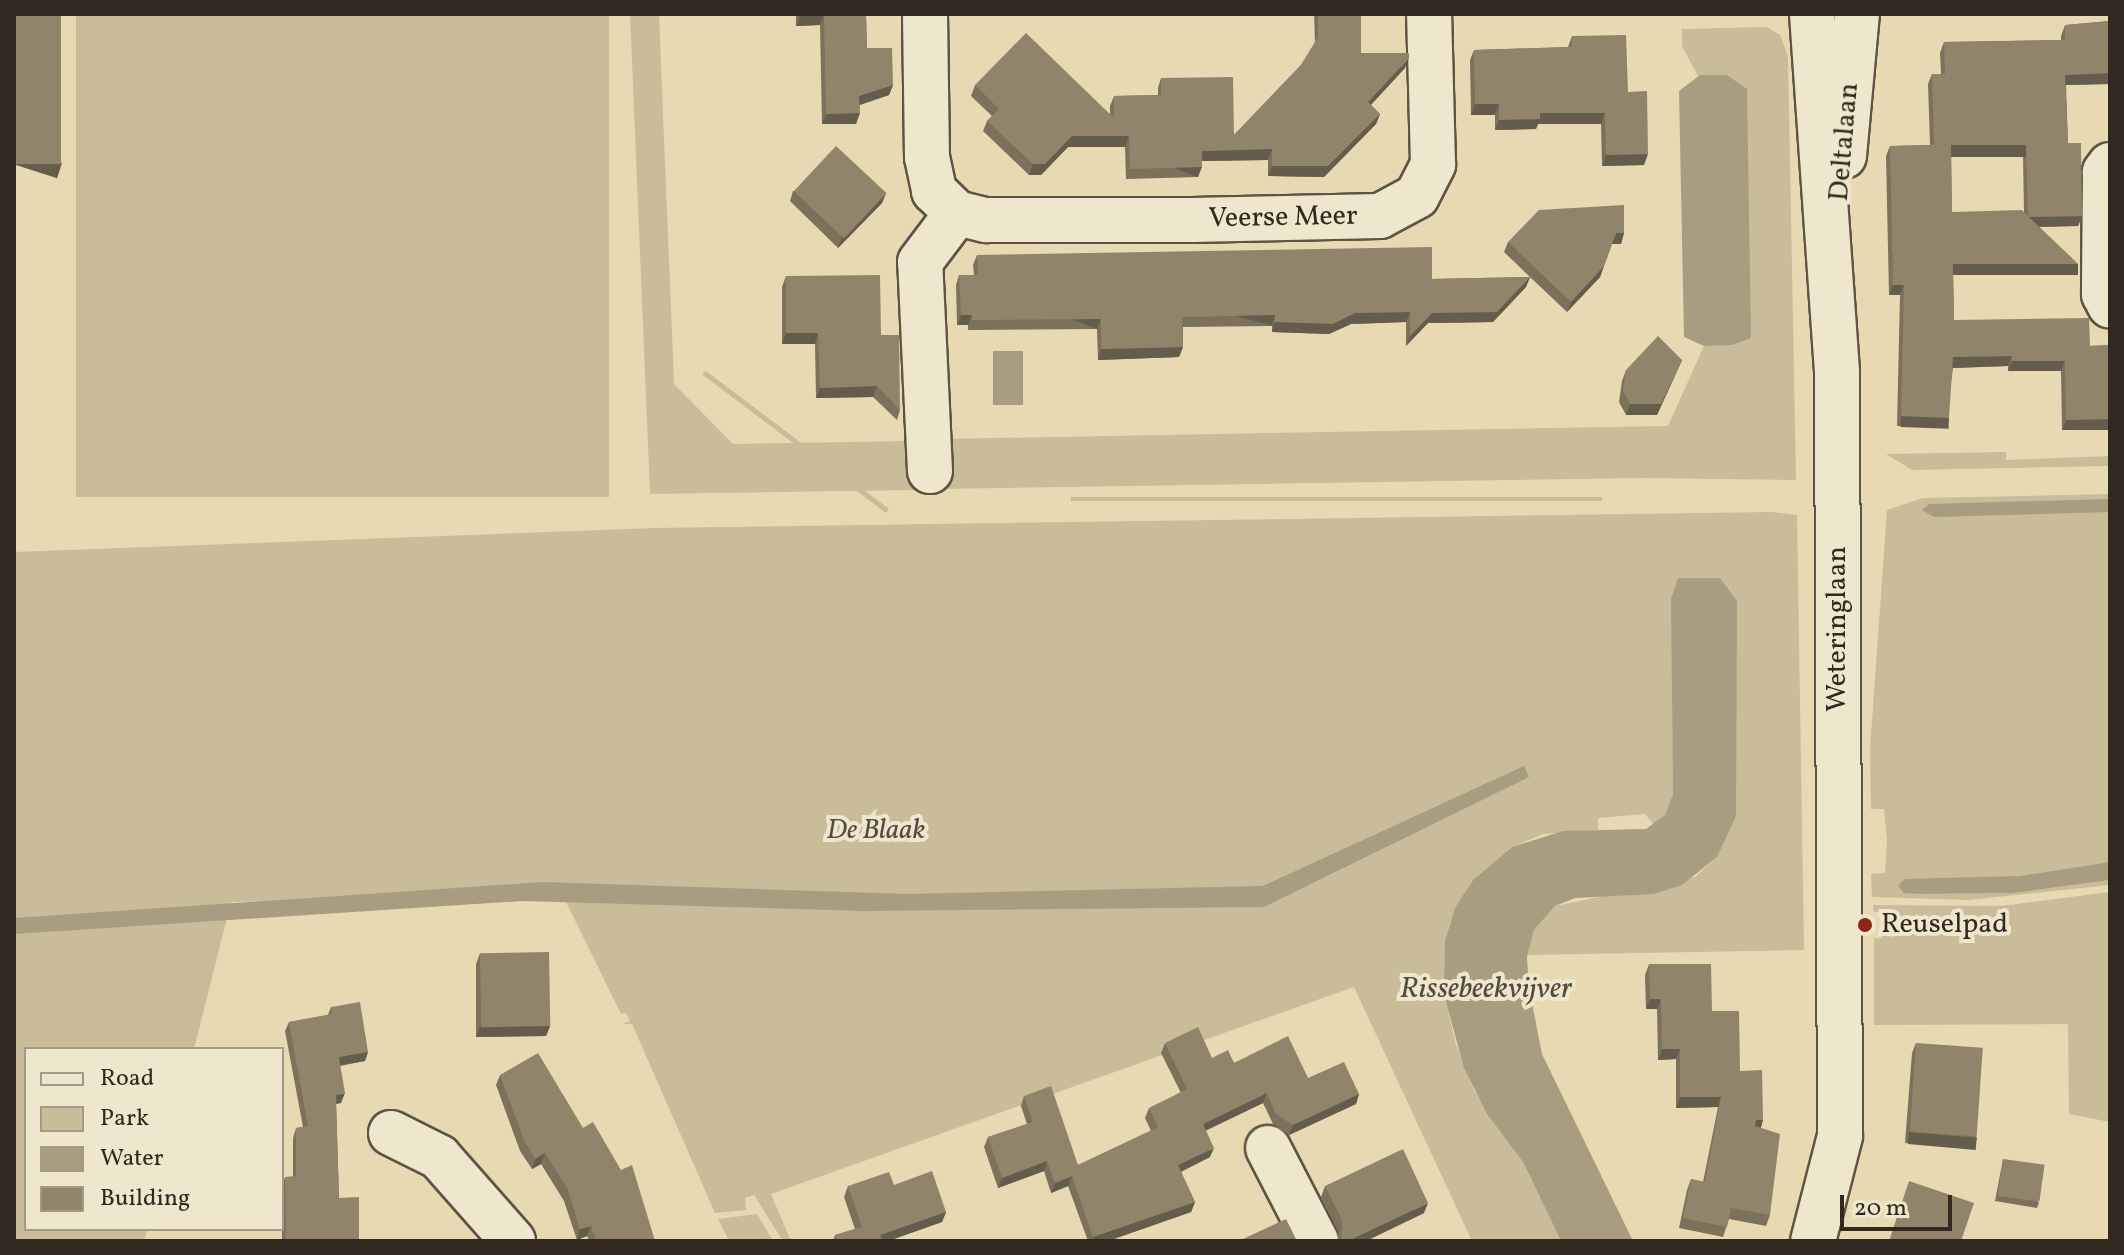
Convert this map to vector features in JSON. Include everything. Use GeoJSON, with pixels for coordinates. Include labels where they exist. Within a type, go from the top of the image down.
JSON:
{"type":"FeatureCollection","features":[{"type":"Feature","properties":{"kind":"street"},"geometry":{"type":"LineString","coordinates":[[925,14],[927,157],[934,191],[957,213],[920,262],[930,471]]}},
{"type":"Feature","properties":{"kind":"street","name":"Veerse Meer"},"geometry":{"type":"LineString","coordinates":[[957,213],[986,220],[1192,220],[1394,213],[1417,196],[1433,164],[1429,14]]}},
{"type":"Feature","properties":{"kind":"street","name":"Weteringlaan"},"geometry":{"type":"LineString","coordinates":[[1812,14],[1833,270],[1840,1136],[1813,1241]]}},
{"type":"Feature","properties":{"kind":"street","name":"Deltalaan"},"geometry":{"type":"LineString","coordinates":[[1833,270],[1857,14]]}},
{"type":"Feature","properties":{"kind":"street"},"geometry":{"type":"LineString","coordinates":[[2110,165],[2105,172],[2104,249],[2104,294],[2110,306]]}},
{"type":"Feature","properties":{"kind":"street"},"geometry":{"type":"LineString","coordinates":[[391,1133],[439,1157],[513,1241]]}},
{"type":"Feature","properties":{"kind":"street"},"geometry":{"type":"LineString","coordinates":[[1268,1148],[1316,1241]]}},
{"type":"Feature","properties":{"kind":"green space"},"geometry":{"type":"Polygon","coordinates":[[[76,14],[609,14],[609,497],[76,497],[76,14]]]}},
{"type":"Feature","properties":{"kind":"green space"},"geometry":{"type":"Polygon","coordinates":[[[630,14],[659,14],[674,384],[733,444],[909,441],[915,490],[650,494],[630,14]]]}},
{"type":"Feature","properties":{"kind":"green space"},"geometry":{"type":"Polygon","coordinates":[[[1767,27],[1780,35],[1788,56],[1796,480],[1642,478],[938,489],[940,439],[1668,426],[1704,346],[1730,344],[1723,76],[1698,76],[1682,46],[1682,29],[1767,27]]]}},
{"type":"Feature","properties":{"kind":"green space"},"geometry":{"type":"Polygon","coordinates":[[[705,371],[889,509],[886,513],[702,375],[705,371]]]}},
{"type":"Feature","properties":{"kind":"green space"},"geometry":{"type":"Polygon","coordinates":[[[2006,452],[2006,460],[2110,456],[2110,466],[1912,470],[1886,454],[2006,452]]]}},
{"type":"Feature","properties":{"kind":"green space"},"geometry":{"type":"Polygon","coordinates":[[[2110,494],[2110,871],[1923,894],[2014,893],[2110,880],[2110,885],[1969,900],[1872,897],[1871,874],[1885,873],[1887,840],[1884,809],[1871,809],[1870,749],[1887,510],[1923,498],[2110,494]]]}},
{"type":"Feature","properties":{"kind":"green space"},"geometry":{"type":"Polygon","coordinates":[[[1071,497],[1602,497],[1602,501],[1071,501],[1071,497]]]}},
{"type":"Feature","properties":{"kind":"green space","name":"De Blaak"},"geometry":{"type":"Polygon","coordinates":[[[1771,512],[1797,515],[1804,950],[1527,955],[1534,930],[1555,906],[1695,877],[1717,857],[1672,596],[1673,794],[1665,815],[1654,825],[1645,814],[1598,818],[1598,830],[1543,834],[1512,847],[1473,880],[1449,925],[1444,995],[1456,1045],[1475,1092],[1523,1162],[1561,1241],[1472,1241],[1354,987],[771,1194],[791,1241],[783,1241],[754,1195],[745,1198],[746,1210],[715,1213],[632,1024],[623,1024],[630,1021],[626,1013],[621,1014],[566,902],[574,902],[570,893],[231,902],[195,1047],[24,1047],[24,1231],[147,1231],[144,1241],[14,1241],[14,552],[654,528],[1771,512]]]}},
{"type":"Feature","properties":{"kind":"green space"},"geometry":{"type":"Polygon","coordinates":[[[2110,892],[2110,1122],[2069,1114],[2068,1024],[1874,1025],[1874,938],[1882,938],[1882,912],[1874,912],[1873,905],[2001,906],[2110,892]]]}},
{"type":"Feature","properties":{"kind":"green space"},"geometry":{"type":"Polygon","coordinates":[[[757,1214],[773,1241],[729,1241],[718,1219],[757,1214]]]}},
{"type":"Feature","properties":{"kind":"water"},"geometry":{"type":"Polygon","coordinates":[[[1700,75],[1727,75],[1747,89],[1751,338],[1732,345],[1704,346],[1684,337],[1679,91],[1700,75]]]}},
{"type":"Feature","properties":{"kind":"water"},"geometry":{"type":"Polygon","coordinates":[[[993,351],[1023,351],[1023,405],[993,405],[993,351]]]}},
{"type":"Feature","properties":{"kind":"water"},"geometry":{"type":"Polygon","coordinates":[[[2110,499],[2110,512],[1934,517],[1922,510],[1929,504],[2110,499]]]}},
{"type":"Feature","properties":{"kind":"water","name":"Rissebeekvijver"},"geometry":{"type":"Polygon","coordinates":[[[1678,578],[1720,578],[1737,601],[1736,816],[1717,857],[1682,885],[1654,894],[1575,898],[1555,906],[1534,930],[1527,957],[1529,988],[1542,1054],[1633,1241],[1561,1241],[1523,1162],[1487,1114],[1464,1068],[1444,995],[1445,941],[1455,908],[1473,880],[1512,847],[1563,831],[1646,829],[1665,815],[1673,794],[1671,599],[1678,578]]]}},
{"type":"Feature","properties":{"kind":"water"},"geometry":{"type":"Polygon","coordinates":[[[1524,766],[1529,777],[1264,907],[863,911],[523,901],[14,934],[14,918],[543,882],[908,894],[1263,886],[1524,766]]]}},
{"type":"Feature","properties":{"kind":"water"},"geometry":{"type":"Polygon","coordinates":[[[2110,862],[2110,880],[2014,893],[1904,893],[1898,886],[1904,879],[2020,876],[2110,862]]]}},
{"type":"Feature","properties":{"kind":"building"},"geometry":{"type":"Polygon","coordinates":[[[14,14],[61,14],[61,164],[14,164],[14,14]]]}},
{"type":"Feature","properties":{"kind":"building"},"geometry":{"type":"Polygon","coordinates":[[[800,14],[866,14],[867,48],[892,48],[893,85],[859,96],[860,113],[826,114],[824,15],[800,14]]]}},
{"type":"Feature","properties":{"kind":"building"},"geometry":{"type":"Polygon","coordinates":[[[1318,14],[1361,14],[1361,53],[1409,53],[1409,58],[1368,102],[1380,114],[1328,166],[1272,166],[1272,149],[1202,151],[1202,167],[1130,169],[1129,136],[1072,136],[1045,164],[1033,164],[987,121],[999,109],[975,85],[1026,33],[1114,118],[1114,96],[1161,95],[1161,78],[1233,77],[1234,135],[1301,65],[1318,37],[1318,14]]]}},
{"type":"Feature","properties":{"kind":"building"},"geometry":{"type":"Polygon","coordinates":[[[2110,21],[2110,73],[2065,75],[2068,143],[2081,143],[2082,216],[2029,217],[2078,264],[1953,264],[1954,320],[2089,318],[2090,346],[2110,345],[2110,419],[2066,420],[2065,361],[2012,361],[2012,356],[1953,357],[1949,418],[1901,416],[1904,285],[1893,285],[1890,146],[1934,145],[1932,74],[1945,74],[1944,42],[2065,40],[2065,25],[2110,21]],[[1951,145],[1952,212],[2022,210],[2028,216],[2026,145],[1951,145]]]}},
{"type":"Feature","properties":{"kind":"building"},"geometry":{"type":"Polygon","coordinates":[[[1626,35],[1628,92],[1647,91],[1648,154],[1606,155],[1605,113],[1540,113],[1540,119],[1499,120],[1499,104],[1475,104],[1474,50],[1572,47],[1572,36],[1626,35]]]}},
{"type":"Feature","properties":{"kind":"building"},"geometry":{"type":"Polygon","coordinates":[[[836,146],[886,193],[844,238],[794,191],[836,146]]]}},
{"type":"Feature","properties":{"kind":"building"},"geometry":{"type":"Polygon","coordinates":[[[1624,205],[1624,233],[1616,233],[1604,266],[1571,302],[1508,242],[1539,210],[1624,205]]]}},
{"type":"Feature","properties":{"kind":"building"},"geometry":{"type":"Polygon","coordinates":[[[1432,247],[1432,279],[1530,277],[1497,312],[1432,313],[1410,336],[1410,312],[1355,313],[1333,324],[1275,322],[1275,315],[1182,317],[1183,347],[1101,349],[1101,319],[972,320],[972,315],[961,315],[959,275],[978,275],[977,255],[1432,247]]]}},
{"type":"Feature","properties":{"kind":"building"},"geometry":{"type":"Polygon","coordinates":[[[880,275],[881,335],[899,335],[900,410],[877,386],[820,388],[818,333],[786,333],[786,276],[880,275]]]}},
{"type":"Feature","properties":{"kind":"building"},"geometry":{"type":"Polygon","coordinates":[[[1658,336],[1682,360],[1661,404],[1630,404],[1623,391],[1626,370],[1658,336]]]}},
{"type":"Feature","properties":{"kind":"building"},"geometry":{"type":"Polygon","coordinates":[[[549,952],[550,1026],[481,1027],[480,953],[549,952]]]}},
{"type":"Feature","properties":{"kind":"building"},"geometry":{"type":"Polygon","coordinates":[[[1649,964],[1711,964],[1712,1011],[1739,1011],[1740,1071],[1762,1070],[1763,1120],[1756,1120],[1755,1126],[1780,1134],[1770,1215],[1731,1208],[1727,1227],[1683,1218],[1691,1179],[1705,1182],[1721,1097],[1680,1097],[1680,1049],[1662,1049],[1661,999],[1650,999],[1649,964]]]}},
{"type":"Feature","properties":{"kind":"building"},"geometry":{"type":"Polygon","coordinates":[[[360,1002],[368,1052],[339,1057],[345,1093],[336,1095],[339,1198],[359,1197],[359,1241],[286,1241],[285,1177],[296,1176],[296,1128],[308,1126],[289,1022],[332,1014],[331,1007],[360,1002]]]}},
{"type":"Feature","properties":{"kind":"building"},"geometry":{"type":"Polygon","coordinates":[[[1198,1027],[1212,1058],[1228,1050],[1234,1063],[1288,1036],[1308,1078],[1344,1062],[1359,1094],[1293,1125],[1276,1114],[1267,1093],[1203,1124],[1214,1148],[1178,1165],[1195,1202],[1093,1237],[1072,1176],[1055,1183],[1047,1161],[1002,1178],[988,1137],[1033,1122],[1024,1096],[1051,1086],[1078,1165],[1158,1127],[1149,1108],[1187,1089],[1165,1043],[1198,1027]]]}},
{"type":"Feature","properties":{"kind":"building"},"geometry":{"type":"Polygon","coordinates":[[[1916,1043],[1983,1048],[1977,1136],[1910,1132],[1916,1043]]]}},
{"type":"Feature","properties":{"kind":"building"},"geometry":{"type":"Polygon","coordinates":[[[538,1053],[583,1128],[593,1122],[621,1170],[632,1165],[655,1241],[596,1241],[591,1226],[580,1229],[568,1190],[545,1153],[535,1159],[524,1140],[500,1075],[538,1053]]]}},
{"type":"Feature","properties":{"kind":"building"},"geometry":{"type":"Polygon","coordinates":[[[1403,1149],[1428,1203],[1348,1241],[1341,1241],[1342,1220],[1325,1186],[1403,1149]]]}},
{"type":"Feature","properties":{"kind":"building"},"geometry":{"type":"Polygon","coordinates":[[[2003,1159],[2045,1165],[2039,1201],[1998,1196],[2003,1159]]]}},
{"type":"Feature","properties":{"kind":"building"},"geometry":{"type":"Polygon","coordinates":[[[932,1171],[946,1212],[880,1235],[882,1241],[837,1241],[835,1235],[862,1227],[848,1186],[889,1172],[894,1185],[932,1171]]]}},
{"type":"Feature","properties":{"kind":"building"},"geometry":{"type":"Polygon","coordinates":[[[1909,1181],[1974,1203],[1961,1241],[1889,1241],[1909,1181]]]}},
{"type":"Feature","properties":{"kind":"building"},"geometry":{"type":"Polygon","coordinates":[[[1286,1219],[1297,1241],[1243,1239],[1286,1219]]]}},
{"type":"Feature","properties":{"kind":"place","name":"Reuselpad"},"geometry":{"type":"Point","coordinates":[1865,925]}}]}
